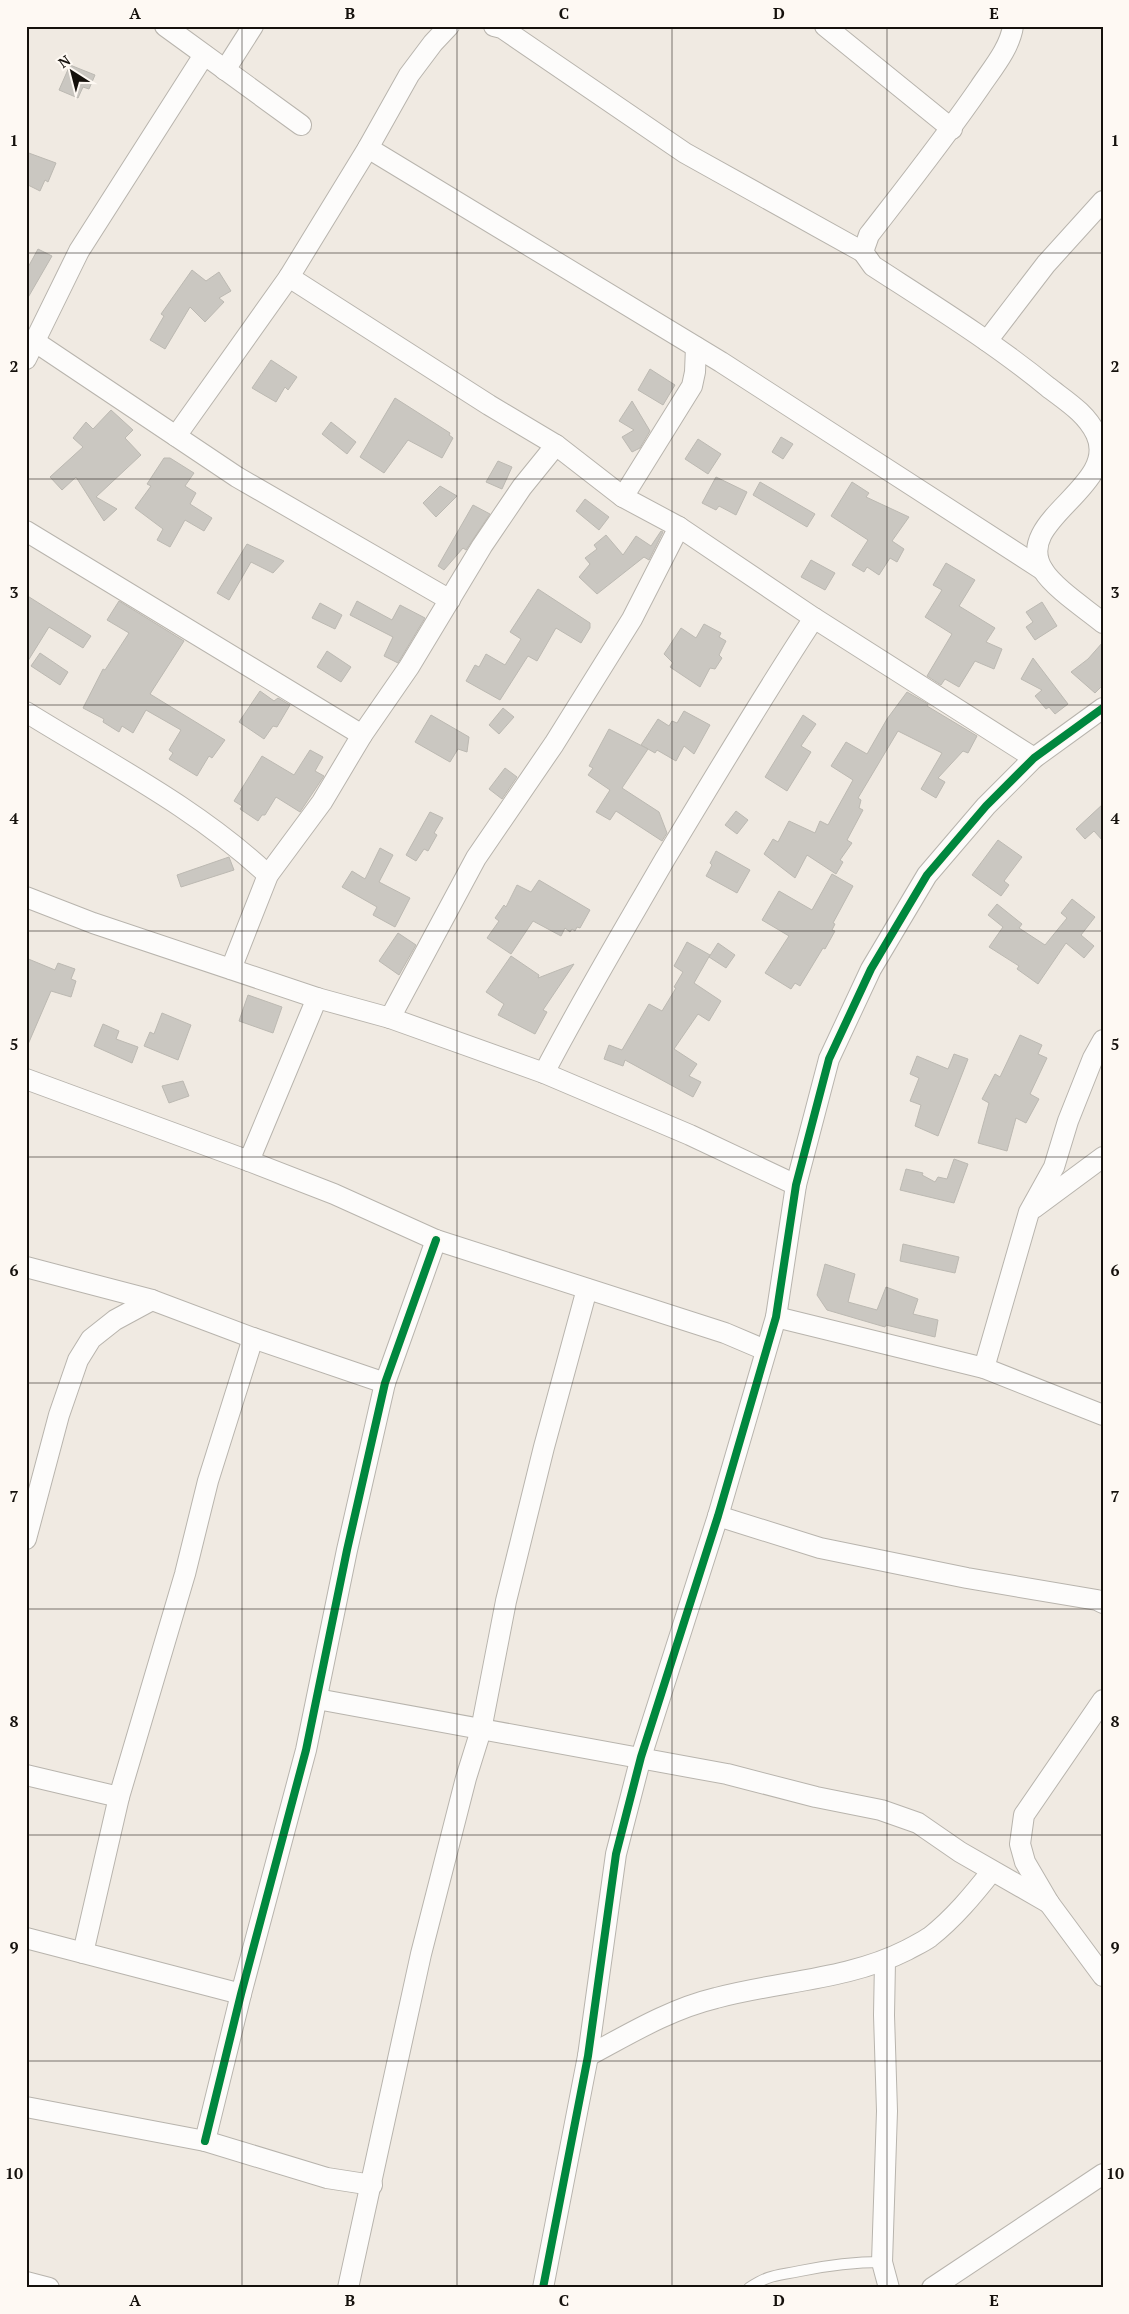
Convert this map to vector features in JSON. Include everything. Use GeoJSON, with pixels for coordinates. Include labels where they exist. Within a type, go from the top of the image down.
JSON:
{"type":"FeatureCollection","features":[{"type":"Feature","properties":{"kind":"street"},"geometry":{"type":"LineString","coordinates":[[165,26],[301,125]]}},
{"type":"Feature","properties":{"kind":"street"},"geometry":{"type":"LineString","coordinates":[[225,70],[253,26]]}},
{"type":"Feature","properties":{"kind":"street"},"geometry":{"type":"LineString","coordinates":[[176,436],[289,277],[368,148],[409,74],[449,26]]}},
{"type":"Feature","properties":{"kind":"street"},"geometry":{"type":"LineString","coordinates":[[494,26],[510,33],[685,153],[863,252],[874,266],[1009,355],[1082,413],[1096,435],[1102,451],[1097,467],[1042,532],[1036,554],[1043,570],[1050,579],[1103,623]]}},
{"type":"Feature","properties":{"kind":"street"},"geometry":{"type":"LineString","coordinates":[[825,26],[952,128]]}},
{"type":"Feature","properties":{"kind":"street"},"geometry":{"type":"LineString","coordinates":[[863,252],[869,235],[952,128],[998,61],[1012,33],[1013,26]]}},
{"type":"Feature","properties":{"kind":"street"},"geometry":{"type":"LineString","coordinates":[[204,55],[79,250],[30,350],[176,436],[237,477],[450,600]]}},
{"type":"Feature","properties":{"kind":"street"},"geometry":{"type":"LineString","coordinates":[[368,148],[696,347],[1043,570]]}},
{"type":"Feature","properties":{"kind":"street"},"geometry":{"type":"LineString","coordinates":[[987,341],[1046,264],[1103,201]]}},
{"type":"Feature","properties":{"kind":"street"},"geometry":{"type":"LineString","coordinates":[[289,277],[488,405],[556,445],[623,496],[680,528],[814,618],[1034,758]]}},
{"type":"Feature","properties":{"kind":"street"},"geometry":{"type":"LineString","coordinates":[[623,496],[692,386],[695,372],[696,347]]}},
{"type":"Feature","properties":{"kind":"street"},"geometry":{"type":"LineString","coordinates":[[230,969],[268,875],[322,802],[362,735],[409,667],[487,539],[522,487],[556,445]]}},
{"type":"Feature","properties":{"kind":"street"},"geometry":{"type":"LineString","coordinates":[[390,1018],[476,858],[554,744],[632,619],[680,528]]}},
{"type":"Feature","properties":{"kind":"street"},"geometry":{"type":"LineString","coordinates":[[26,531],[362,735]]}},
{"type":"Feature","properties":{"kind":"street"},"geometry":{"type":"LineString","coordinates":[[544,1073],[570,1022],[695,809],[814,618]]}},
{"type":"Feature","properties":{"kind":"street"},"geometry":{"type":"LineString","coordinates":[[543,2288],[588,2056],[616,1854],[641,1757],[718,1516],[776,1317],[796,1185],[829,1059],[871,969],[927,876],[986,806],[1034,758],[1103,708]]}},
{"type":"Feature","properties":{"kind":"street"},"geometry":{"type":"LineString","coordinates":[[26,712],[210,827],[243,851],[268,875]]}},
{"type":"Feature","properties":{"kind":"street"},"geometry":{"type":"LineString","coordinates":[[26,897],[93,923],[317,998],[390,1018],[544,1073],[690,1135],[796,1185]]}},
{"type":"Feature","properties":{"kind":"street"},"geometry":{"type":"LineString","coordinates":[[249,1161],[317,998]]}},
{"type":"Feature","properties":{"kind":"street"},"geometry":{"type":"LineString","coordinates":[[984,1368],[1029,1212],[1054,1167],[1068,1121],[1093,1058],[1103,1040]]}},
{"type":"Feature","properties":{"kind":"street"},"geometry":{"type":"LineString","coordinates":[[26,1079],[334,1194],[436,1240],[726,1333],[765,1350]]}},
{"type":"Feature","properties":{"kind":"street"},"geometry":{"type":"LineString","coordinates":[[1029,1212],[1103,1157]]}},
{"type":"Feature","properties":{"kind":"street"},"geometry":{"type":"LineString","coordinates":[[205,2141],[241,1994],[306,1750],[384,1383],[436,1240]]}},
{"type":"Feature","properties":{"kind":"street"},"geometry":{"type":"LineString","coordinates":[[26,1268],[152,1300],[253,1338],[384,1383]]}},
{"type":"Feature","properties":{"kind":"street"},"geometry":{"type":"LineString","coordinates":[[348,2288],[421,1954],[466,1778],[481,1730],[506,1601],[544,1447],[587,1289]]}},
{"type":"Feature","properties":{"kind":"street"},"geometry":{"type":"LineString","coordinates":[[26,1539],[59,1415],[78,1360],[91,1339],[115,1320],[152,1300]]}},
{"type":"Feature","properties":{"kind":"street"},"geometry":{"type":"LineString","coordinates":[[776,1317],[984,1368],[1103,1414]]}},
{"type":"Feature","properties":{"kind":"street"},"geometry":{"type":"LineString","coordinates":[[83,1953],[119,1798],[185,1574],[208,1481],[253,1338]]}},
{"type":"Feature","properties":{"kind":"street"},"geometry":{"type":"LineString","coordinates":[[718,1516],[820,1548],[976,1580],[1097,1600],[1103,1603]]}},
{"type":"Feature","properties":{"kind":"street"},"geometry":{"type":"LineString","coordinates":[[317,1699],[481,1730],[641,1757],[727,1774],[816,1797],[881,1810],[918,1823],[960,1852],[1049,1902]]}},
{"type":"Feature","properties":{"kind":"street"},"geometry":{"type":"LineString","coordinates":[[1103,1700],[1024,1815],[1020,1844],[1025,1862],[1049,1902],[1103,1976]]}},
{"type":"Feature","properties":{"kind":"street"},"geometry":{"type":"LineString","coordinates":[[26,1775],[119,1798]]}},
{"type":"Feature","properties":{"kind":"street"},"geometry":{"type":"LineString","coordinates":[[588,2056],[674,2011],[714,1998],[769,1986],[831,1976],[885,1961],[929,1938],[960,1910],[992,1871]]}},
{"type":"Feature","properties":{"kind":"street"},"geometry":{"type":"LineString","coordinates":[[26,1938],[241,1994]]}},
{"type":"Feature","properties":{"kind":"street"},"geometry":{"type":"LineString","coordinates":[[885,1961],[884,2016],[887,2111],[882,2262],[889,2288]]}},
{"type":"Feature","properties":{"kind":"street"},"geometry":{"type":"LineString","coordinates":[[26,2107],[205,2141],[327,2178],[372,2185]]}},
{"type":"Feature","properties":{"kind":"street"},"geometry":{"type":"LineString","coordinates":[[932,2288],[1103,2174]]}},
{"type":"Feature","properties":{"kind":"street"},"geometry":{"type":"LineString","coordinates":[[26,2282],[49,2288]]}},
{"type":"Feature","properties":{"kind":"lane"},"geometry":{"type":"LineString","coordinates":[[748,2288],[779,2273],[798,2272],[827,2264],[882,2262]]}},
{"type":"Feature","properties":{"kind":"building"},"geometry":{"type":"Polygon","coordinates":[[[70,65],[95,75],[89,89],[83,87],[78,98],[59,90],[70,65]]]}},
{"type":"Feature","properties":{"kind":"building"},"geometry":{"type":"Polygon","coordinates":[[[26,152],[56,163],[48,182],[45,180],[40,191],[26,184],[26,152]]]}},
{"type":"Feature","properties":{"kind":"building"},"geometry":{"type":"Polygon","coordinates":[[[38,249],[52,256],[26,301],[26,271],[38,249]]]}},
{"type":"Feature","properties":{"kind":"building"},"geometry":{"type":"Polygon","coordinates":[[[192,270],[206,281],[219,272],[231,291],[219,298],[224,302],[205,322],[190,307],[165,349],[150,340],[164,316],[161,314],[192,270]]]}},
{"type":"Feature","properties":{"kind":"building"},"geometry":{"type":"Polygon","coordinates":[[[271,360],[297,377],[288,390],[285,387],[276,402],[252,388],[271,360]]]}},
{"type":"Feature","properties":{"kind":"building"},"geometry":{"type":"Polygon","coordinates":[[[650,369],[675,385],[663,405],[638,390],[650,369]]]}},
{"type":"Feature","properties":{"kind":"building"},"geometry":{"type":"Polygon","coordinates":[[[395,398],[450,433],[449,435],[453,438],[442,458],[408,440],[384,473],[360,457],[395,398]]]}},
{"type":"Feature","properties":{"kind":"building"},"geometry":{"type":"Polygon","coordinates":[[[632,401],[650,431],[640,448],[632,452],[622,437],[634,430],[619,421],[632,401]]]}},
{"type":"Feature","properties":{"kind":"building"},"geometry":{"type":"Polygon","coordinates":[[[111,410],[133,430],[125,438],[141,455],[96,497],[117,509],[104,521],[76,477],[62,490],[50,477],[83,447],[73,438],[86,422],[93,429],[111,410]]]}},
{"type":"Feature","properties":{"kind":"building"},"geometry":{"type":"Polygon","coordinates":[[[331,422],[356,442],[347,454],[322,434],[331,422]]]}},
{"type":"Feature","properties":{"kind":"building"},"geometry":{"type":"Polygon","coordinates":[[[781,437],[793,444],[783,459],[772,452],[781,437]]]}},
{"type":"Feature","properties":{"kind":"building"},"geometry":{"type":"Polygon","coordinates":[[[698,439],[721,454],[708,474],[685,459],[698,439]]]}},
{"type":"Feature","properties":{"kind":"building"},"geometry":{"type":"Polygon","coordinates":[[[164,458],[170,458],[194,473],[185,486],[196,493],[190,504],[212,518],[204,531],[185,520],[170,547],[157,540],[163,529],[135,508],[151,486],[147,484],[164,458]]]}},
{"type":"Feature","properties":{"kind":"building"},"geometry":{"type":"Polygon","coordinates":[[[498,461],[512,467],[502,489],[486,482],[498,461]]]}},
{"type":"Feature","properties":{"kind":"building"},"geometry":{"type":"Polygon","coordinates":[[[716,477],[747,492],[736,515],[719,506],[716,510],[702,503],[716,477]]]}},
{"type":"Feature","properties":{"kind":"building"},"geometry":{"type":"Polygon","coordinates":[[[760,482],[815,514],[807,527],[753,495],[760,482]]]}},
{"type":"Feature","properties":{"kind":"building"},"geometry":{"type":"Polygon","coordinates":[[[852,482],[869,493],[866,497],[909,517],[892,541],[904,549],[897,562],[890,558],[879,575],[867,567],[864,572],[852,565],[868,540],[831,516],[852,482]]]}},
{"type":"Feature","properties":{"kind":"building"},"geometry":{"type":"Polygon","coordinates":[[[440,486],[457,496],[436,517],[423,503],[440,486]]]}},
{"type":"Feature","properties":{"kind":"building"},"geometry":{"type":"Polygon","coordinates":[[[585,499],[609,517],[599,530],[576,511],[585,499]]]}},
{"type":"Feature","properties":{"kind":"building"},"geometry":{"type":"Polygon","coordinates":[[[473,505],[490,514],[466,550],[463,548],[444,570],[438,566],[473,505]]]}},
{"type":"Feature","properties":{"kind":"building"},"geometry":{"type":"Polygon","coordinates":[[[661,531],[663,532],[649,560],[644,557],[597,594],[579,577],[590,564],[585,558],[597,549],[594,545],[606,535],[623,555],[636,536],[651,546],[661,531]]]}},
{"type":"Feature","properties":{"kind":"building"},"geometry":{"type":"Polygon","coordinates":[[[247,544],[284,561],[273,573],[251,562],[229,600],[217,593],[247,544]]]}},
{"type":"Feature","properties":{"kind":"building"},"geometry":{"type":"Polygon","coordinates":[[[811,560],[835,573],[825,590],[801,577],[811,560]]]}},
{"type":"Feature","properties":{"kind":"building"},"geometry":{"type":"Polygon","coordinates":[[[946,563],[975,580],[959,606],[995,628],[986,642],[1002,649],[994,669],[975,661],[959,687],[945,679],[941,685],[927,676],[952,634],[925,617],[942,590],[933,585],[946,563]]]}},
{"type":"Feature","properties":{"kind":"building"},"geometry":{"type":"Polygon","coordinates":[[[538,589],[590,623],[590,628],[581,643],[556,628],[537,661],[528,656],[500,700],[466,681],[475,665],[479,667],[486,654],[505,665],[521,639],[510,632],[538,589]]]}},
{"type":"Feature","properties":{"kind":"building"},"geometry":{"type":"Polygon","coordinates":[[[26,595],[91,636],[83,648],[49,627],[26,664],[26,595]]]}},
{"type":"Feature","properties":{"kind":"building"},"geometry":{"type":"Polygon","coordinates":[[[119,601],[184,641],[150,694],[225,740],[212,758],[209,756],[197,776],[169,759],[173,753],[169,750],[181,730],[146,710],[133,733],[122,726],[119,732],[103,722],[104,719],[83,708],[103,669],[105,670],[129,633],[107,620],[119,601]]]}},
{"type":"Feature","properties":{"kind":"building"},"geometry":{"type":"Polygon","coordinates":[[[357,601],[392,620],[400,605],[425,618],[398,663],[384,656],[393,637],[350,615],[357,601]]]}},
{"type":"Feature","properties":{"kind":"building"},"geometry":{"type":"Polygon","coordinates":[[[1042,602],[1057,626],[1035,640],[1026,627],[1033,622],[1026,612],[1042,602]]]}},
{"type":"Feature","properties":{"kind":"building"},"geometry":{"type":"Polygon","coordinates":[[[320,603],[342,615],[335,629],[312,618],[320,603]]]}},
{"type":"Feature","properties":{"kind":"building"},"geometry":{"type":"Polygon","coordinates":[[[704,624],[721,633],[719,637],[726,641],[719,655],[722,658],[715,669],[710,668],[700,687],[670,667],[673,663],[664,654],[681,628],[696,638],[704,624]]]}},
{"type":"Feature","properties":{"kind":"building"},"geometry":{"type":"Polygon","coordinates":[[[1103,642],[1103,685],[1095,693],[1071,672],[1088,659],[1103,642]]]}},
{"type":"Feature","properties":{"kind":"building"},"geometry":{"type":"Polygon","coordinates":[[[327,651],[351,667],[341,682],[317,667],[327,651]]]}},
{"type":"Feature","properties":{"kind":"building"},"geometry":{"type":"Polygon","coordinates":[[[40,653],[68,672],[60,685],[31,666],[40,653]]]}},
{"type":"Feature","properties":{"kind":"building"},"geometry":{"type":"Polygon","coordinates":[[[1033,658],[1068,704],[1055,714],[1049,707],[1046,709],[1035,696],[1042,690],[1021,679],[1033,658]]]}},
{"type":"Feature","properties":{"kind":"building"},"geometry":{"type":"Polygon","coordinates":[[[260,691],[274,701],[278,698],[290,705],[277,727],[273,726],[264,739],[239,722],[260,691]]]}},
{"type":"Feature","properties":{"kind":"building"},"geometry":{"type":"Polygon","coordinates":[[[907,692],[977,736],[968,753],[963,751],[938,778],[945,782],[936,798],[921,789],[942,753],[898,731],[858,798],[861,800],[859,808],[863,810],[847,840],[852,843],[840,860],[843,862],[836,874],[807,855],[795,878],[764,854],[773,839],[778,842],[789,821],[815,833],[820,821],[828,825],[853,780],[831,766],[846,742],[867,754],[887,719],[907,692]]]}},
{"type":"Feature","properties":{"kind":"building"},"geometry":{"type":"Polygon","coordinates":[[[503,708],[514,717],[499,734],[489,725],[503,708]]]}},
{"type":"Feature","properties":{"kind":"building"},"geometry":{"type":"Polygon","coordinates":[[[684,711],[710,725],[694,754],[684,746],[676,761],[657,750],[655,753],[641,745],[658,719],[669,726],[672,721],[677,723],[684,711]]]}},
{"type":"Feature","properties":{"kind":"building"},"geometry":{"type":"Polygon","coordinates":[[[431,715],[469,737],[467,752],[458,749],[450,762],[415,742],[431,715]]]}},
{"type":"Feature","properties":{"kind":"building"},"geometry":{"type":"Polygon","coordinates":[[[803,715],[816,724],[801,746],[811,752],[787,791],[765,777],[803,715]]]}},
{"type":"Feature","properties":{"kind":"building"},"geometry":{"type":"Polygon","coordinates":[[[609,729],[648,749],[622,788],[659,812],[667,833],[662,841],[616,811],[610,820],[596,812],[610,790],[588,775],[593,768],[589,766],[609,729]]]}},
{"type":"Feature","properties":{"kind":"building"},"geometry":{"type":"Polygon","coordinates":[[[310,750],[323,757],[315,771],[324,776],[300,812],[276,797],[265,815],[262,815],[258,821],[240,809],[242,806],[234,801],[262,756],[294,775],[310,750]]]}},
{"type":"Feature","properties":{"kind":"building"},"geometry":{"type":"Polygon","coordinates":[[[505,768],[517,777],[502,799],[489,789],[505,768]]]}},
{"type":"Feature","properties":{"kind":"building"},"geometry":{"type":"Polygon","coordinates":[[[1103,804],[1103,841],[1094,831],[1085,839],[1076,829],[1103,804]]]}},
{"type":"Feature","properties":{"kind":"building"},"geometry":{"type":"Polygon","coordinates":[[[736,811],[748,820],[737,834],[725,825],[736,811]]]}},
{"type":"Feature","properties":{"kind":"building"},"geometry":{"type":"Polygon","coordinates":[[[430,812],[443,818],[434,833],[437,835],[428,851],[424,849],[416,861],[406,855],[430,812]]]}},
{"type":"Feature","properties":{"kind":"building"},"geometry":{"type":"Polygon","coordinates":[[[998,840],[1022,857],[1004,881],[1009,885],[1001,896],[972,875],[998,840]]]}},
{"type":"Feature","properties":{"kind":"building"},"geometry":{"type":"Polygon","coordinates":[[[380,848],[393,855],[379,882],[410,898],[395,927],[373,915],[377,907],[342,887],[352,871],[365,879],[380,848]]]}},
{"type":"Feature","properties":{"kind":"building"},"geometry":{"type":"Polygon","coordinates":[[[716,851],[750,870],[737,893],[706,876],[716,851]]]}},
{"type":"Feature","properties":{"kind":"building"},"geometry":{"type":"Polygon","coordinates":[[[229,857],[234,870],[181,887],[177,875],[229,857]]]}},
{"type":"Feature","properties":{"kind":"building"},"geometry":{"type":"Polygon","coordinates":[[[832,874],[853,886],[833,923],[835,924],[832,930],[835,931],[825,949],[823,948],[800,986],[795,983],[791,989],[765,973],[789,936],[762,920],[779,891],[812,910],[832,874]]]}},
{"type":"Feature","properties":{"kind":"building"},"geometry":{"type":"Polygon","coordinates":[[[539,880],[590,910],[580,928],[577,927],[575,931],[572,929],[570,932],[565,928],[561,936],[533,921],[511,954],[487,938],[499,921],[495,918],[504,905],[506,907],[517,885],[531,892],[539,880]]]}},
{"type":"Feature","properties":{"kind":"building"},"geometry":{"type":"Polygon","coordinates":[[[1072,899],[1095,917],[1081,935],[1094,946],[1084,958],[1066,943],[1038,984],[1017,969],[1019,966],[989,947],[1003,927],[988,915],[997,904],[1022,924],[1019,928],[1045,945],[1067,918],[1061,913],[1072,899]]]}},
{"type":"Feature","properties":{"kind":"building"},"geometry":{"type":"Polygon","coordinates":[[[398,933],[416,945],[399,975],[379,961],[398,933]]]}},
{"type":"Feature","properties":{"kind":"building"},"geometry":{"type":"Polygon","coordinates":[[[687,942],[710,955],[694,983],[721,1001],[709,1021],[698,1014],[674,1049],[697,1064],[689,1076],[701,1082],[693,1097],[625,1060],[623,1066],[604,1059],[609,1045],[622,1050],[649,1004],[662,1011],[683,972],[674,966],[687,942]]]}},
{"type":"Feature","properties":{"kind":"building"},"geometry":{"type":"Polygon","coordinates":[[[718,943],[735,955],[726,968],[709,957],[718,943]]]}},
{"type":"Feature","properties":{"kind":"building"},"geometry":{"type":"Polygon","coordinates":[[[511,956],[539,975],[538,978],[574,964],[543,1010],[547,1012],[535,1034],[498,1015],[504,1004],[486,992],[511,956]]]}},
{"type":"Feature","properties":{"kind":"building"},"geometry":{"type":"Polygon","coordinates":[[[26,958],[55,970],[58,963],[75,969],[71,979],[76,981],[71,997],[51,991],[26,1049],[26,958]]]}},
{"type":"Feature","properties":{"kind":"building"},"geometry":{"type":"Polygon","coordinates":[[[248,995],[282,1007],[273,1033],[239,1021],[248,995]]]}},
{"type":"Feature","properties":{"kind":"building"},"geometry":{"type":"Polygon","coordinates":[[[162,1013],[191,1025],[178,1060],[144,1046],[150,1032],[154,1034],[162,1013]]]}},
{"type":"Feature","properties":{"kind":"building"},"geometry":{"type":"Polygon","coordinates":[[[103,1024],[119,1031],[116,1039],[138,1047],[132,1063],[94,1046],[103,1024]]]}},
{"type":"Feature","properties":{"kind":"building"},"geometry":{"type":"Polygon","coordinates":[[[1020,1035],[1042,1045],[1038,1054],[1047,1058],[1030,1094],[1039,1099],[1026,1123],[1016,1118],[1007,1151],[978,1143],[989,1103],[982,1099],[995,1074],[1000,1077],[1020,1035]]]}},
{"type":"Feature","properties":{"kind":"building"},"geometry":{"type":"Polygon","coordinates":[[[954,1054],[968,1059],[938,1136],[915,1126],[921,1105],[910,1101],[919,1078],[910,1074],[917,1056],[948,1069],[954,1054]]]}},
{"type":"Feature","properties":{"kind":"building"},"geometry":{"type":"Polygon","coordinates":[[[183,1081],[189,1096],[169,1103],[162,1086],[183,1081]]]}},
{"type":"Feature","properties":{"kind":"building"},"geometry":{"type":"Polygon","coordinates":[[[954,1159],[968,1164],[954,1203],[900,1190],[906,1169],[923,1173],[922,1175],[935,1182],[938,1177],[947,1179],[954,1159]]]}},
{"type":"Feature","properties":{"kind":"building"},"geometry":{"type":"Polygon","coordinates":[[[903,1244],[959,1257],[955,1273],[900,1261],[903,1244]]]}},
{"type":"Feature","properties":{"kind":"building"},"geometry":{"type":"Polygon","coordinates":[[[825,1264],[855,1274],[848,1302],[877,1310],[886,1287],[918,1299],[913,1314],[938,1320],[935,1337],[886,1325],[885,1327],[827,1310],[817,1295],[825,1264]]]}},
{"type":"Feature","properties":{"kind":"cycle path"},"geometry":{"type":"LineString","coordinates":[[543,2288],[588,2056],[616,1854],[641,1757],[718,1516],[776,1317],[796,1185],[829,1059],[871,969],[927,875],[986,806],[1034,758],[1103,708]]}},
{"type":"Feature","properties":{"kind":"cycle path"},"geometry":{"type":"LineString","coordinates":[[205,2141],[241,1994],[306,1750],[347,1550],[385,1383],[436,1240]]}}]}
